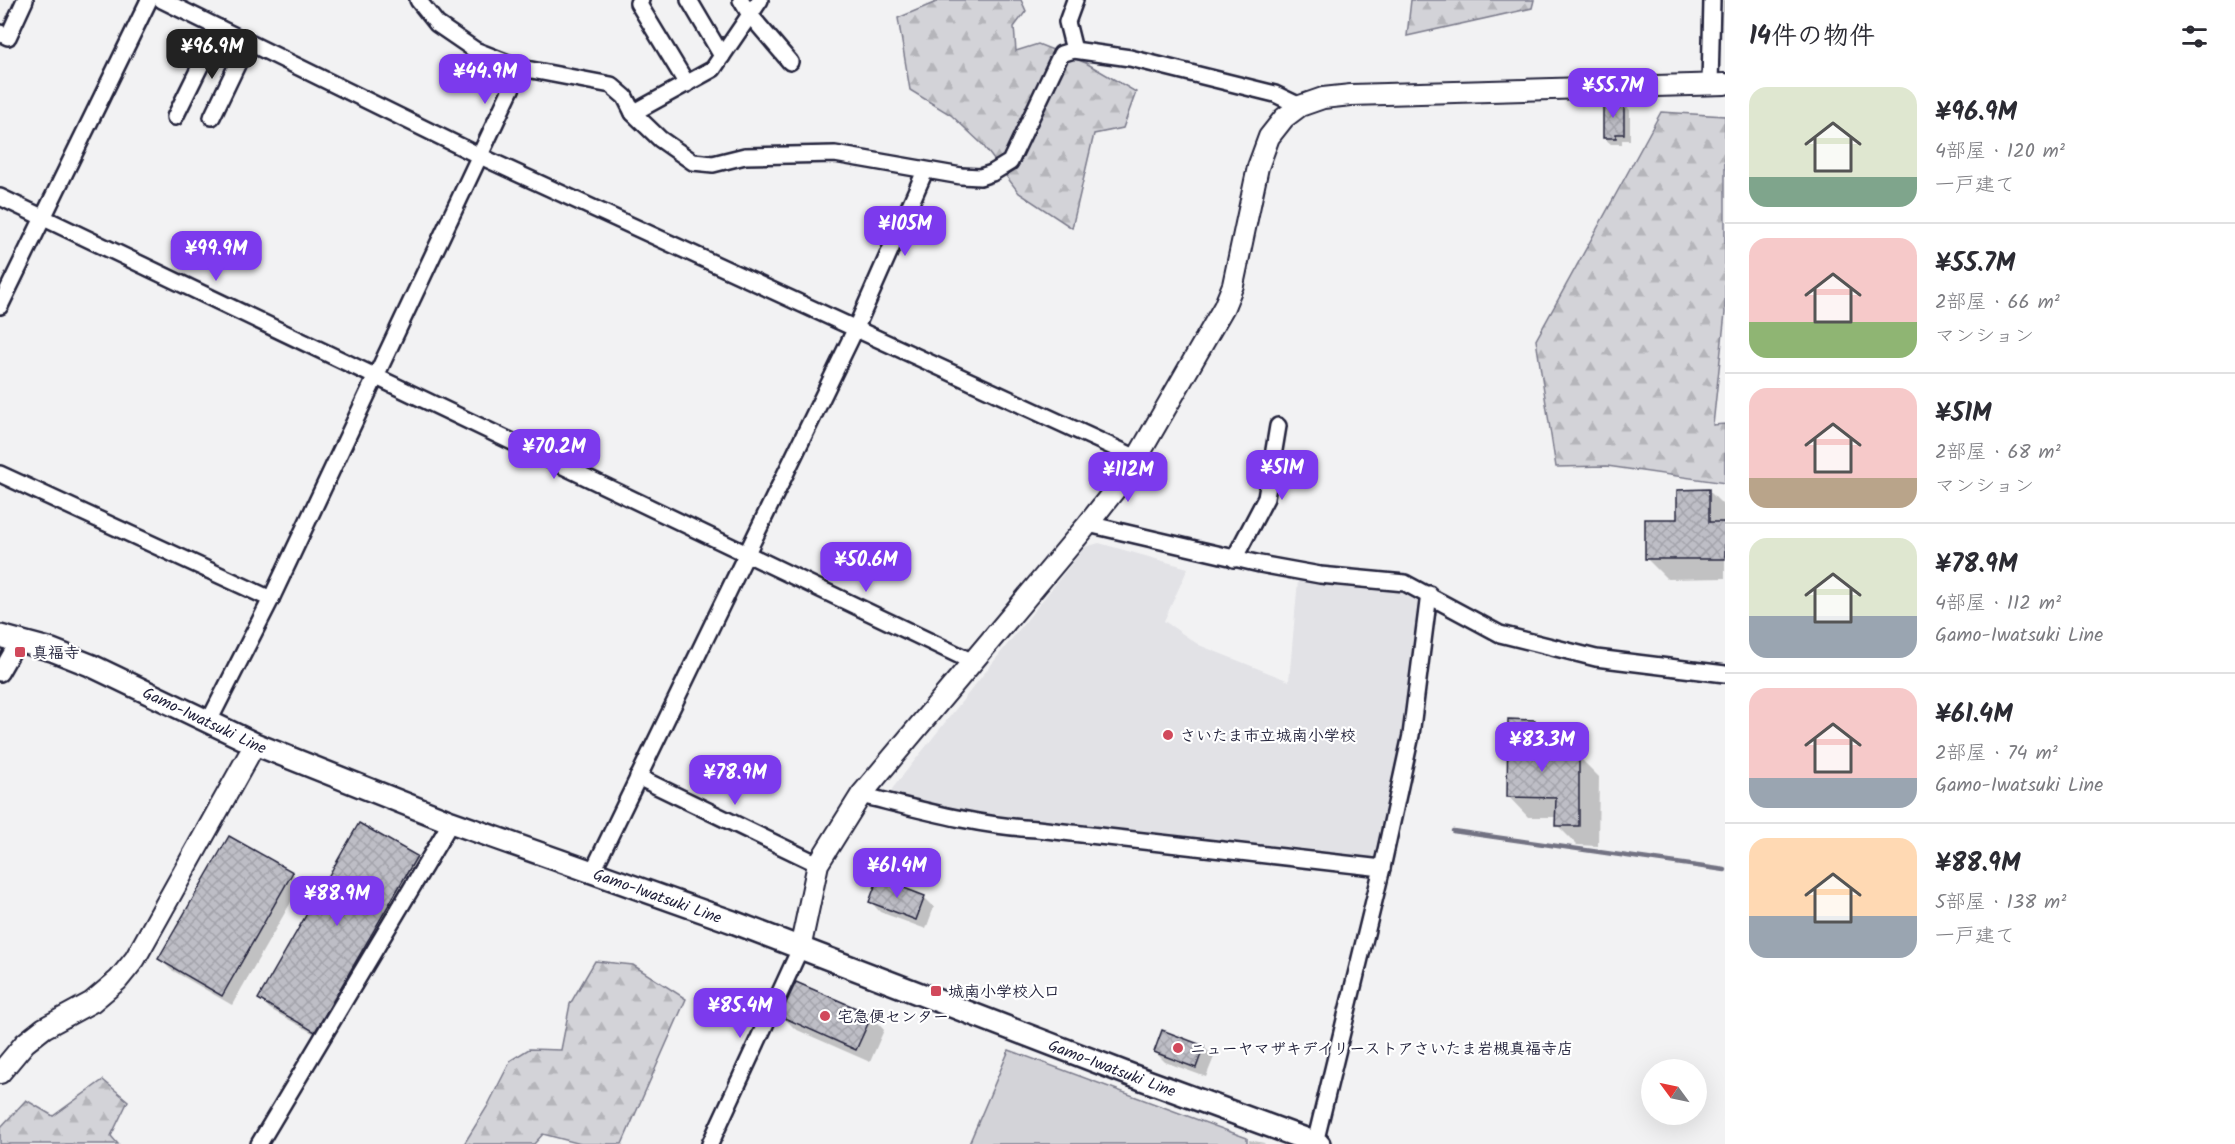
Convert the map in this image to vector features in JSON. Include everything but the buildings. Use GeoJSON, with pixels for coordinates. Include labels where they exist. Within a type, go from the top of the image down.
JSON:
{"type":"FeatureCollection","features":[{"type":"Feature","properties":{"kind":"main road","name":"Gamo-Iwatsuki Line"},"geometry":{"type":"LineString","coordinates":[[9,638],[52,650],[90,665],[255,744],[451,822],[733,922],[1284,1138],[1317,1143]]}},
{"type":"Feature","properties":{"kind":"street"},"geometry":{"type":"LineString","coordinates":[[0,33],[8,37],[25,0]]}},
{"type":"Feature","properties":{"kind":"street"},"geometry":{"type":"LineString","coordinates":[[0,306],[148,0]]}},
{"type":"Feature","properties":{"kind":"street"},"geometry":{"type":"LineString","coordinates":[[162,0],[480,156],[1137,458]]}},
{"type":"Feature","properties":{"kind":"street"},"geometry":{"type":"LineString","coordinates":[[418,0],[437,24],[475,50],[521,68],[610,85],[626,97],[633,113],[660,139],[693,162],[713,164],[745,156],[835,154],[925,171],[980,177],[1010,162],[1061,54],[1074,50],[1152,63],[1275,94],[1300,106]]}},
{"type":"Feature","properties":{"kind":"street"},"geometry":{"type":"LineString","coordinates":[[641,0],[638,3],[687,84]]}},
{"type":"Feature","properties":{"kind":"street"},"geometry":{"type":"LineString","coordinates":[[689,0],[722,56]]}},
{"type":"Feature","properties":{"kind":"street"},"geometry":{"type":"LineString","coordinates":[[741,0],[750,15],[790,62]]}},
{"type":"Feature","properties":{"kind":"street"},"geometry":{"type":"LineString","coordinates":[[633,113],[713,69],[760,0]]}},
{"type":"Feature","properties":{"kind":"street"},"geometry":{"type":"LineString","coordinates":[[1074,50],[1066,22],[1075,0]]}},
{"type":"Feature","properties":{"kind":"street"},"geometry":{"type":"LineString","coordinates":[[710,1144],[800,949],[818,864],[861,795],[1088,525],[1137,458],[1224,307],[1233,285],[1258,167],[1269,137],[1284,118],[1300,106],[1323,98],[1351,95],[1717,84],[1712,0]]}},
{"type":"Feature","properties":{"kind":"street"},"geometry":{"type":"LineString","coordinates":[[175,117],[219,28]]}},
{"type":"Feature","properties":{"kind":"street"},"geometry":{"type":"LineString","coordinates":[[212,117],[248,42]]}},
{"type":"Feature","properties":{"kind":"street"},"geometry":{"type":"LineString","coordinates":[[208,723],[271,599],[521,68]]}},
{"type":"Feature","properties":{"kind":"street"},"geometry":{"type":"LineString","coordinates":[[592,873],[855,330],[925,171]]}},
{"type":"Feature","properties":{"kind":"street"},"geometry":{"type":"LineString","coordinates":[[0,197],[973,662]]}},
{"type":"Feature","properties":{"kind":"street"},"geometry":{"type":"LineString","coordinates":[[1234,559],[1266,498],[1278,426]]}},
{"type":"Feature","properties":{"kind":"street"},"geometry":{"type":"LineString","coordinates":[[0,474],[271,599]]}},
{"type":"Feature","properties":{"kind":"street"},"geometry":{"type":"LineString","coordinates":[[1088,525],[1234,559],[1320,575],[1405,583],[1500,634],[1596,658],[1725,674]]}},
{"type":"Feature","properties":{"kind":"street"},"geometry":{"type":"LineString","coordinates":[[1317,1143],[1411,735],[1429,594]]}},
{"type":"Feature","properties":{"kind":"street"},"geometry":{"type":"LineString","coordinates":[[0,673],[9,638]]}},
{"type":"Feature","properties":{"kind":"street"},"geometry":{"type":"LineString","coordinates":[[0,1073],[25,1043],[44,1029],[92,1002],[118,980],[135,959],[255,744]]}},
{"type":"Feature","properties":{"kind":"street"},"geometry":{"type":"LineString","coordinates":[[638,777],[818,864]]}},
{"type":"Feature","properties":{"kind":"street"},"geometry":{"type":"LineString","coordinates":[[861,795],[1006,828],[1048,830],[1382,868]]}},
{"type":"Feature","properties":{"kind":"street"},"geometry":{"type":"LineString","coordinates":[[259,1144],[451,822]]}},
{"type":"Feature","properties":{"kind":"shaded area","name":"さいたま市立城南小学校"},"geometry":{"type":"Polygon","coordinates":[[[1099,543],[1188,568],[1164,621],[1199,645],[1289,681],[1298,580],[1402,586],[1419,601],[1422,610],[1393,789],[1377,854],[1369,859],[1323,851],[1017,819],[893,797],[892,789],[1085,547],[1099,543]]]}},
{"type":"Feature","properties":{"kind":"green space"},"geometry":{"type":"Polygon","coordinates":[[[941,0],[1021,0],[1026,11],[1014,27],[1016,51],[1038,44],[1086,63],[1136,92],[1123,128],[1094,134],[1072,228],[1019,193],[982,144],[951,115],[910,90],[898,18],[941,0]]]}},
{"type":"Feature","properties":{"kind":"green space"},"geometry":{"type":"Polygon","coordinates":[[[1411,0],[1534,0],[1532,8],[1407,36],[1411,0]]]}},
{"type":"Feature","properties":{"kind":"green space"},"geometry":{"type":"Polygon","coordinates":[[[1661,112],[1725,116],[1725,313],[1713,425],[1725,424],[1725,483],[1607,466],[1556,467],[1536,340],[1661,112]]]}},
{"type":"Feature","properties":{"kind":"green space"},"geometry":{"type":"Polygon","coordinates":[[[595,961],[633,965],[686,999],[622,1144],[581,1144],[543,1134],[534,1144],[464,1144],[487,1107],[511,1060],[529,1049],[561,1050],[570,1004],[595,961]]]}},
{"type":"Feature","properties":{"kind":"green space"},"geometry":{"type":"Polygon","coordinates":[[[1009,1050],[1247,1138],[1247,1144],[969,1144],[1009,1050]]]}},
{"type":"Feature","properties":{"kind":"green space"},"geometry":{"type":"Polygon","coordinates":[[[103,1080],[128,1101],[111,1136],[118,1144],[0,1144],[0,1128],[26,1100],[53,1116],[103,1080]]]}},
{"type":"Feature","properties":{"kind":"waterway"},"geometry":{"type":"LineString","coordinates":[[1453,831],[1725,870]]}},
{"type":"Feature","properties":{"kind":"place","name":"真福寺"},"geometry":{"type":"Point","coordinates":[20,652]}},
{"type":"Feature","properties":{"kind":"place","name":"さいたま市立城南小学校"},"geometry":{"type":"Point","coordinates":[1168,735]}},
{"type":"Feature","properties":{"kind":"place","name":"城南小学校入口"},"geometry":{"type":"Point","coordinates":[936,991]}},
{"type":"Feature","properties":{"kind":"place","name":"宅急便センター"},"geometry":{"type":"Point","coordinates":[825,1016]}},
{"type":"Feature","properties":{"kind":"place","name":"ニューヤマザキデイリーストアさいたま岩槻真福寺店"},"geometry":{"type":"Point","coordinates":[1178,1048]}}]}
